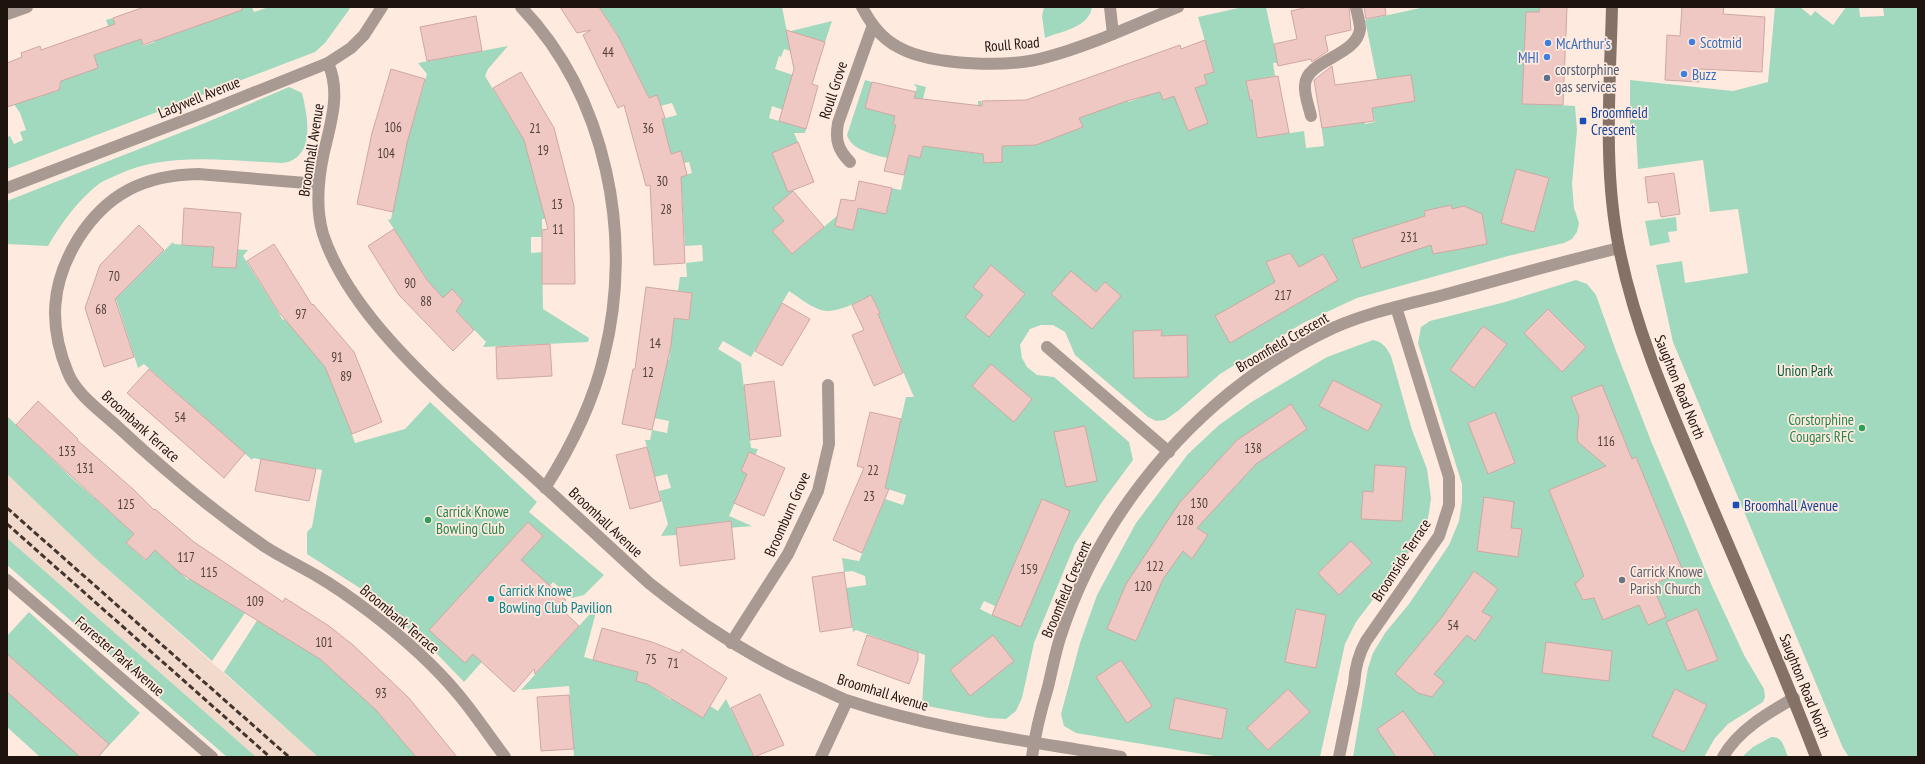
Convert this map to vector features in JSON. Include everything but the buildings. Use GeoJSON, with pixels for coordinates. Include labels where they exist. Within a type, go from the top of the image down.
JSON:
{"type":"FeatureCollection","features":[{"type":"Feature","properties":{"kind":"street"},"geometry":{"type":"LineString","coordinates":[[7,14],[27,7]]}},
{"type":"Feature","properties":{"kind":"street","name":"Ladywell Avenue"},"geometry":{"type":"LineString","coordinates":[[7,188],[196,116],[328,63],[351,48],[364,35],[382,7]]}},
{"type":"Feature","properties":{"kind":"street"},"geometry":{"type":"LineString","coordinates":[[521,7],[541,30],[570,75],[588,113],[600,148],[609,183],[615,237],[615,295],[609,336],[601,369],[579,428],[545,488]]}},
{"type":"Feature","properties":{"kind":"street","name":"Roull Road"},"geometry":{"type":"LineString","coordinates":[[862,7],[873,25],[888,41],[905,51],[933,58],[980,63],[1013,62],[1046,58],[1113,34],[1178,7]]}},
{"type":"Feature","properties":{"kind":"street"},"geometry":{"type":"LineString","coordinates":[[1110,7],[1113,34]]}},
{"type":"Feature","properties":{"kind":"street"},"geometry":{"type":"LineString","coordinates":[[1311,116],[1305,85],[1308,77],[1319,66],[1349,46],[1355,40],[1360,28],[1356,7]]}},
{"type":"Feature","properties":{"kind":"street","name":"Saughton Road North"},"geometry":{"type":"LineString","coordinates":[[1612,7],[1609,148],[1610,187],[1619,248],[1635,312],[1656,375],[1794,698],[1816,757]]}},
{"type":"Feature","properties":{"kind":"street","name":"Roull Grove"},"geometry":{"type":"LineString","coordinates":[[850,162],[842,154],[837,144],[837,129],[873,25]]}},
{"type":"Feature","properties":{"kind":"street","name":"Broomhall Avenue"},"geometry":{"type":"LineString","coordinates":[[328,63],[334,76],[335,98],[318,184],[318,209],[323,233],[331,254],[350,288],[380,328],[440,391],[649,583],[674,604],[731,642],[793,676],[847,700],[919,720],[1121,757]]}},
{"type":"Feature","properties":{"kind":"street","name":"Broombank Terrace"},"geometry":{"type":"LineString","coordinates":[[318,184],[198,174],[158,178],[142,183],[121,193],[98,212],[80,236],[65,263],[58,280],[55,295],[56,327],[68,374],[82,393],[161,466],[210,507],[266,547],[340,590],[382,622],[456,692],[505,757]]}},
{"type":"Feature","properties":{"kind":"street","name":"Broomfield Crescent"},"geometry":{"type":"LineString","coordinates":[[1032,757],[1034,742],[1060,637],[1084,580],[1100,547],[1140,486],[1169,452],[1220,400],[1270,364],[1334,328],[1396,307],[1619,248]]}},
{"type":"Feature","properties":{"kind":"street","name":"Broomside Terrace"},"geometry":{"type":"LineString","coordinates":[[1339,757],[1354,672],[1360,654],[1366,641],[1434,544],[1443,526],[1449,505],[1449,477],[1396,307]]}},
{"type":"Feature","properties":{"kind":"street"},"geometry":{"type":"LineString","coordinates":[[1046,347],[1169,452]]}},
{"type":"Feature","properties":{"kind":"street","name":"Broomburn Grove"},"geometry":{"type":"LineString","coordinates":[[731,642],[788,554],[818,491],[829,444],[828,385]]}},
{"type":"Feature","properties":{"kind":"street","name":"Forrester Park Avenue"},"geometry":{"type":"LineString","coordinates":[[7,580],[212,757]]}},
{"type":"Feature","properties":{"kind":"street"},"geometry":{"type":"LineString","coordinates":[[1723,757],[1740,734],[1779,706],[1794,698]]}},
{"type":"Feature","properties":{"kind":"street"},"geometry":{"type":"LineString","coordinates":[[821,757],[847,700]]}},
{"type":"Feature","properties":{"kind":"shaded area"},"geometry":{"type":"Polygon","coordinates":[[[7,474],[95,558],[318,757],[256,757],[7,538],[7,474]]]}},
{"type":"Feature","properties":{"kind":"green space"},"geometry":{"type":"Polygon","coordinates":[[[245,7],[252,7],[254,12],[269,7],[351,7],[325,43],[315,52],[7,169],[7,137],[10,136],[14,144],[23,140],[20,132],[26,130],[20,113],[12,101],[30,95],[36,98],[41,96],[43,91],[51,88],[55,92],[59,90],[61,84],[59,78],[94,55],[111,49],[103,28],[108,26],[106,20],[113,18],[120,40],[139,33],[143,46],[155,42],[151,29],[175,20],[179,32],[190,29],[186,16],[233,11],[245,7]]]}},
{"type":"Feature","properties":{"kind":"green space"},"geometry":{"type":"Polygon","coordinates":[[[599,7],[782,7],[787,32],[832,21],[825,42],[792,32],[789,41],[791,51],[784,49],[781,57],[779,56],[775,69],[811,81],[783,110],[772,106],[769,118],[806,129],[805,133],[794,133],[798,142],[772,153],[784,182],[788,181],[793,191],[773,208],[784,221],[772,231],[792,254],[838,215],[858,208],[891,188],[901,190],[907,162],[882,157],[864,151],[856,147],[847,135],[865,80],[872,82],[865,108],[895,116],[893,124],[906,128],[917,87],[914,84],[926,87],[909,155],[920,158],[928,127],[953,130],[950,150],[973,152],[970,127],[972,105],[978,105],[978,101],[981,101],[984,163],[1002,162],[1001,134],[1011,133],[1011,146],[1030,145],[1029,106],[1035,105],[1049,140],[1083,127],[1066,85],[1068,84],[1125,94],[1128,102],[1140,98],[1133,81],[1159,89],[1163,100],[1207,84],[1204,75],[1214,72],[1198,17],[1243,7],[1266,7],[1278,63],[1273,63],[1275,76],[1246,81],[1250,100],[1253,100],[1257,138],[1304,131],[1306,148],[1324,146],[1320,116],[1363,110],[1365,124],[1375,122],[1372,108],[1377,107],[1373,80],[1377,79],[1365,20],[1425,7],[1539,7],[1539,12],[1526,12],[1523,103],[1575,106],[1577,130],[1572,184],[1574,208],[1579,223],[1577,232],[1572,239],[1564,243],[1508,256],[1357,298],[1303,323],[1220,374],[1179,410],[1165,420],[1156,421],[1148,417],[1075,355],[1065,332],[1053,325],[1041,325],[1030,329],[1020,345],[1022,358],[1027,367],[1037,375],[1054,377],[1129,442],[1133,460],[1102,502],[1075,544],[1034,643],[1022,698],[1016,711],[1006,719],[989,718],[922,705],[925,655],[856,630],[853,632],[846,588],[866,585],[865,576],[852,571],[844,572],[842,558],[859,561],[885,499],[903,505],[906,495],[885,488],[906,397],[914,397],[878,314],[880,313],[871,295],[844,308],[828,311],[813,307],[789,291],[751,357],[723,341],[718,349],[741,363],[751,448],[758,449],[729,516],[752,526],[729,528],[728,521],[708,524],[708,531],[703,525],[676,528],[677,535],[661,536],[668,524],[659,491],[671,488],[667,474],[655,477],[645,440],[650,440],[652,430],[667,433],[669,421],[654,418],[667,359],[669,360],[674,318],[689,320],[692,293],[678,291],[680,277],[687,277],[686,263],[703,261],[702,245],[685,246],[682,194],[677,177],[692,173],[689,162],[684,163],[681,151],[671,154],[662,119],[677,115],[672,103],[660,106],[657,96],[649,98],[616,32],[599,7]],[[1290,253],[1266,262],[1299,268],[1290,253]],[[1105,282],[1096,292],[1112,306],[1121,296],[1105,282]],[[1162,330],[1140,331],[1160,345],[1162,330]],[[984,601],[980,609],[992,615],[995,606],[984,601]]]}},
{"type":"Feature","properties":{"kind":"green space"},"geometry":{"type":"Polygon","coordinates":[[[1044,7],[1092,7],[1086,20],[1080,24],[1066,31],[1045,38],[1042,16],[1044,7]]]}},
{"type":"Feature","properties":{"kind":"green space","name":"Union Park"},"geometry":{"type":"Polygon","coordinates":[[[1775,7],[1800,7],[1811,16],[1815,11],[1833,25],[1846,7],[1859,7],[1860,17],[1884,16],[1883,7],[1918,7],[1918,757],[1849,757],[1843,748],[1673,342],[1656,265],[1682,261],[1685,283],[1748,273],[1738,209],[1710,212],[1703,160],[1638,169],[1636,132],[1630,131],[1630,80],[1733,91],[1768,82],[1775,7]]]}},
{"type":"Feature","properties":{"kind":"green space"},"geometry":{"type":"Polygon","coordinates":[[[508,46],[488,69],[485,76],[526,143],[545,219],[542,219],[542,237],[531,237],[531,253],[542,252],[543,309],[589,338],[588,342],[483,347],[486,342],[456,311],[463,301],[452,289],[443,298],[430,284],[388,220],[391,219],[407,142],[427,74],[418,63],[508,46]]]}},
{"type":"Feature","properties":{"kind":"green space"},"geometry":{"type":"Polygon","coordinates":[[[289,87],[302,93],[307,125],[305,145],[300,154],[293,160],[282,163],[198,159],[177,160],[136,168],[100,183],[92,190],[71,212],[48,246],[7,244],[7,201],[205,123],[289,87]]]}},
{"type":"Feature","properties":{"kind":"green space"},"geometry":{"type":"Polygon","coordinates":[[[1676,217],[1677,231],[1668,232],[1670,242],[1650,246],[1645,221],[1676,217]]]}},
{"type":"Feature","properties":{"kind":"green space"},"geometry":{"type":"Polygon","coordinates":[[[173,242],[174,244],[214,247],[213,267],[231,268],[233,249],[248,250],[243,256],[283,320],[285,319],[330,373],[355,443],[405,429],[430,402],[537,502],[529,512],[604,575],[584,595],[572,598],[553,582],[464,682],[438,655],[372,596],[307,554],[307,532],[312,527],[322,470],[253,458],[252,460],[144,364],[138,368],[115,296],[117,297],[173,242]]]}},
{"type":"Feature","properties":{"kind":"green space"},"geometry":{"type":"Polygon","coordinates":[[[1576,280],[1587,284],[1596,295],[1651,441],[1712,586],[1744,655],[1764,689],[1765,697],[1763,702],[1728,724],[1715,738],[1704,757],[1353,757],[1368,668],[1373,653],[1385,633],[1409,604],[1449,545],[1459,521],[1462,501],[1462,484],[1418,343],[1421,327],[1430,321],[1505,302],[1576,280]]]}},
{"type":"Feature","properties":{"kind":"green space"},"geometry":{"type":"Polygon","coordinates":[[[1373,340],[1384,345],[1391,356],[1412,430],[1427,469],[1431,498],[1425,531],[1356,622],[1345,644],[1320,757],[1220,757],[1076,733],[1064,726],[1061,714],[1080,643],[1097,595],[1136,523],[1188,454],[1219,425],[1253,401],[1327,357],[1373,340]]]}},
{"type":"Feature","properties":{"kind":"green space"},"geometry":{"type":"Polygon","coordinates":[[[7,416],[74,480],[134,533],[126,543],[145,560],[155,550],[188,580],[189,578],[245,613],[212,661],[95,558],[7,474],[7,416]]]}},
{"type":"Feature","properties":{"kind":"green space"},"geometry":{"type":"Polygon","coordinates":[[[7,538],[256,757],[227,757],[7,565],[7,538]]]}},
{"type":"Feature","properties":{"kind":"green space"},"geometry":{"type":"Polygon","coordinates":[[[598,605],[584,657],[638,672],[636,681],[644,683],[664,677],[656,690],[671,700],[680,687],[687,692],[680,704],[703,718],[710,706],[718,711],[726,699],[754,757],[574,757],[569,686],[521,690],[598,605]]]}},
{"type":"Feature","properties":{"kind":"green space"},"geometry":{"type":"Polygon","coordinates":[[[29,612],[140,713],[98,757],[40,757],[7,727],[7,636],[29,612]]]}},
{"type":"Feature","properties":{"kind":"green space"},"geometry":{"type":"Polygon","coordinates":[[[258,619],[323,661],[377,711],[416,757],[318,757],[224,672],[258,619]]]}},
{"type":"Feature","properties":{"kind":"green space"},"geometry":{"type":"Polygon","coordinates":[[[1771,737],[1778,738],[1781,741],[1788,757],[1742,757],[1753,747],[1771,737]]]}},
{"type":"Feature","properties":{"kind":"railway"},"geometry":{"type":"LineString","coordinates":[[7,508],[289,757]]}},
{"type":"Feature","properties":{"kind":"railway"},"geometry":{"type":"LineString","coordinates":[[7,524],[270,757]]}},
{"type":"Feature","properties":{"kind":"place","name":"Scotmid"},"geometry":{"type":"Point","coordinates":[1692,42]}},
{"type":"Feature","properties":{"kind":"place","name":"McArthur's"},"geometry":{"type":"Point","coordinates":[1548,43]}},
{"type":"Feature","properties":{"kind":"place","name":"MHI"},"geometry":{"type":"Point","coordinates":[1547,57]}},
{"type":"Feature","properties":{"kind":"place","name":"Buzz"},"geometry":{"type":"Point","coordinates":[1684,74]}},
{"type":"Feature","properties":{"kind":"place","name":"corstorphine gas services"},"geometry":{"type":"Point","coordinates":[1547,78]}},
{"type":"Feature","properties":{"kind":"place","name":"Broomfield Crescent"},"geometry":{"type":"Point","coordinates":[1583,121]}},
{"type":"Feature","properties":{"kind":"place","name":"Corstorphine Cougars RFC"},"geometry":{"type":"Point","coordinates":[1862,428]}},
{"type":"Feature","properties":{"kind":"place","name":"Broomhall Avenue"},"geometry":{"type":"Point","coordinates":[1736,505]}},
{"type":"Feature","properties":{"kind":"place","name":"Carrick Knowe Bowling Club"},"geometry":{"type":"Point","coordinates":[428,520]}},
{"type":"Feature","properties":{"kind":"place","name":"Carrick Knowe Parish Church"},"geometry":{"type":"Point","coordinates":[1622,580]}},
{"type":"Feature","properties":{"kind":"place","name":"Carrick Knowe Bowling Club Pavilion"},"geometry":{"type":"Point","coordinates":[491,599]}}]}
